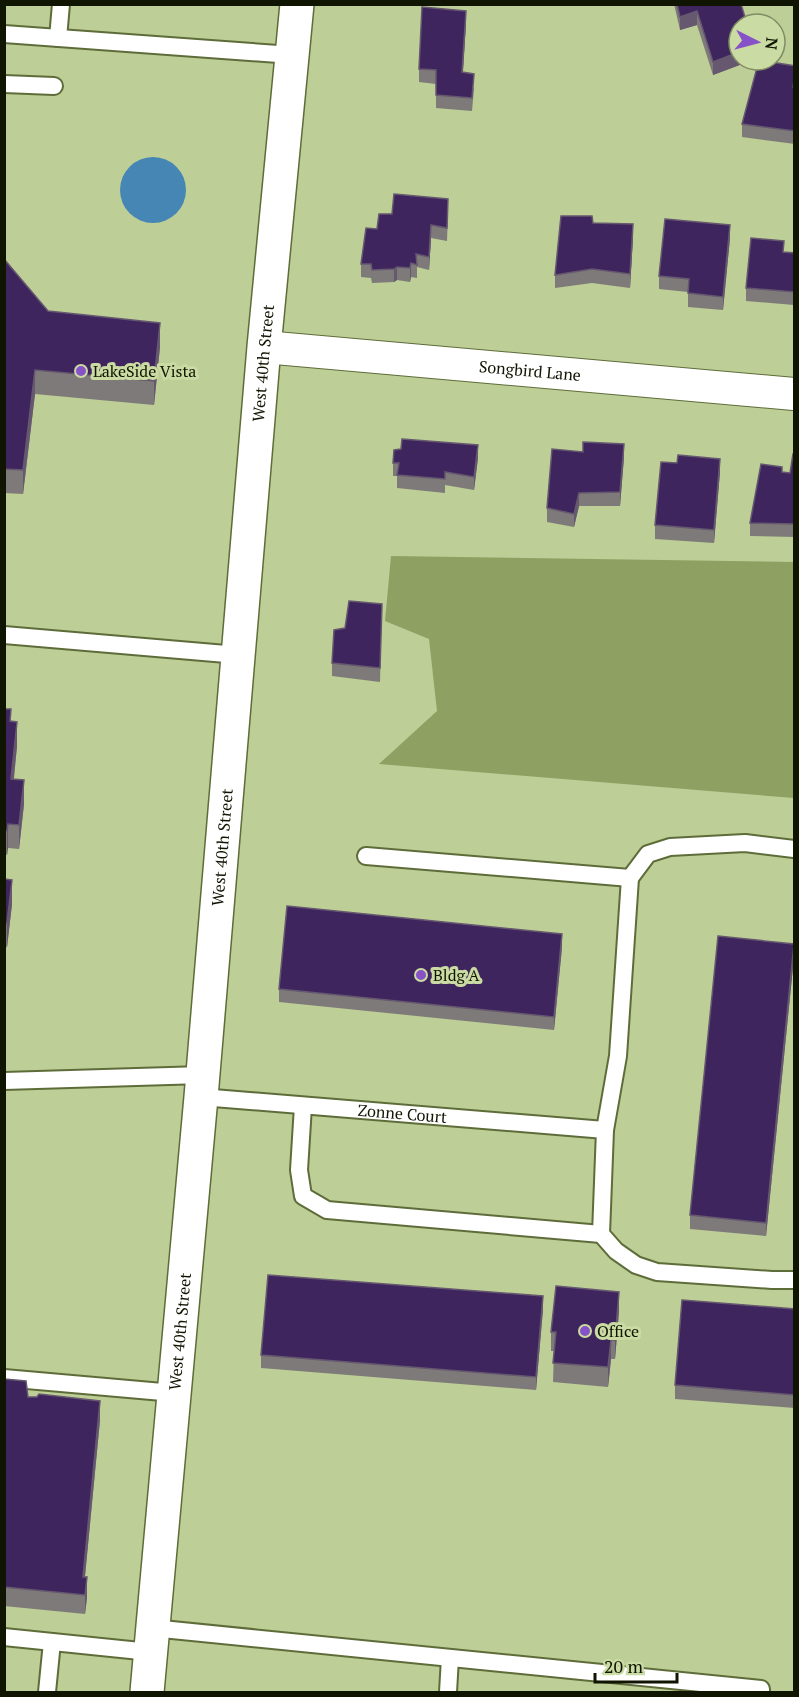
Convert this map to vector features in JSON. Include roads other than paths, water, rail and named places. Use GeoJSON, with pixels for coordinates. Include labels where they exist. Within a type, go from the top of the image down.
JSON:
{"type":"FeatureCollection","features":[{"type":"Feature","properties":{"kind":"street","name":"West 40th Street"},"geometry":{"type":"LineString","coordinates":[[147,1692],[202,1086],[264,347],[297,4]]}},
{"type":"Feature","properties":{"kind":"street","name":"Songbird Lane"},"geometry":{"type":"LineString","coordinates":[[264,347],[795,393]]}},
{"type":"Feature","properties":{"kind":"lane"},"geometry":{"type":"LineString","coordinates":[[58,38],[61,4]]}},
{"type":"Feature","properties":{"kind":"lane"},"geometry":{"type":"LineString","coordinates":[[4,34],[292,55]]}},
{"type":"Feature","properties":{"kind":"lane"},"geometry":{"type":"LineString","coordinates":[[4,84],[54,86]]}},
{"type":"Feature","properties":{"kind":"lane"},"geometry":{"type":"LineString","coordinates":[[4,635],[238,655]]}},
{"type":"Feature","properties":{"kind":"lane"},"geometry":{"type":"LineString","coordinates":[[601,1234],[605,1130],[618,1056],[630,878],[648,854],[670,847],[745,843],[795,849]]}},
{"type":"Feature","properties":{"kind":"lane"},"geometry":{"type":"LineString","coordinates":[[366,856],[630,878]]}},
{"type":"Feature","properties":{"kind":"lane","name":"Zonne Court"},"geometry":{"type":"LineString","coordinates":[[4,1081],[202,1086],[303,1106],[605,1130]]}},
{"type":"Feature","properties":{"kind":"lane"},"geometry":{"type":"LineString","coordinates":[[303,1106],[299,1170],[303,1196],[327,1210],[601,1234],[616,1251],[636,1265],[657,1272],[795,1280]]}},
{"type":"Feature","properties":{"kind":"lane"},"geometry":{"type":"LineString","coordinates":[[4,1378],[174,1393]]}},
{"type":"Feature","properties":{"kind":"lane"},"geometry":{"type":"LineString","coordinates":[[4,1637],[52,1642],[151,1640],[450,1658],[761,1689],[761,1692]]}},
{"type":"Feature","properties":{"kind":"lane"},"geometry":{"type":"LineString","coordinates":[[47,1692],[52,1642]]}},
{"type":"Feature","properties":{"kind":"lane"},"geometry":{"type":"LineString","coordinates":[[448,1692],[450,1658]]}},
{"type":"Feature","properties":{"kind":"water"},"geometry":{"type":"Polygon","coordinates":[[[146,157],[160,157],[172,162],[181,171],[186,190],[184,203],[177,214],[160,223],[146,223],[134,218],[125,209],[120,197],[120,183],[125,171],[134,162],[146,157]]]}},
{"type":"Feature","properties":{"kind":"place","name":"LakeSide Vista"},"geometry":{"type":"Point","coordinates":[81,371]}},
{"type":"Feature","properties":{"kind":"place","name":"Bldg A"},"geometry":{"type":"Point","coordinates":[421,975]}},
{"type":"Feature","properties":{"kind":"place","name":"Office"},"geometry":{"type":"Point","coordinates":[585,1331]}}]}
